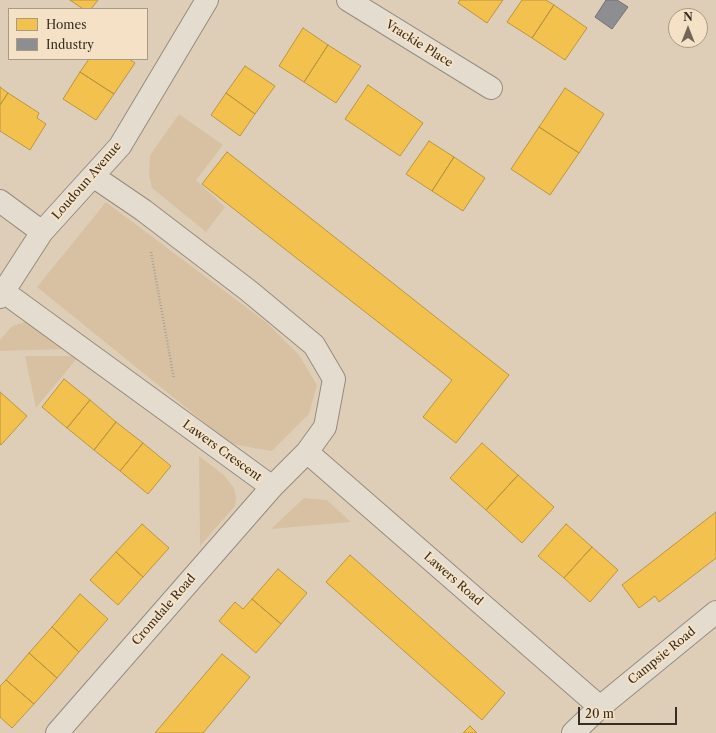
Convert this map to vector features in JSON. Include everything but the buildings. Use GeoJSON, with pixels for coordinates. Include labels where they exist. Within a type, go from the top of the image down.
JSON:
{"type":"FeatureCollection","features":[{"type":"Feature","properties":{"kind":"street","name":"Loudoun Avenue"},"geometry":{"type":"LineString","coordinates":[[2,294],[42,232],[120,146],[207,0]]}},
{"type":"Feature","properties":{"kind":"street","name":"Vrackie Place"},"geometry":{"type":"LineString","coordinates":[[348,0],[491,88]]}},
{"type":"Feature","properties":{"kind":"street","name":"Lawers Crescent"},"geometry":{"type":"LineString","coordinates":[[2,294],[272,487],[307,452],[325,427],[334,379],[314,345],[250,291],[143,210],[93,176]]}},
{"type":"Feature","properties":{"kind":"street"},"geometry":{"type":"LineString","coordinates":[[0,201],[42,232]]}},
{"type":"Feature","properties":{"kind":"street","name":"Lawers Road"},"geometry":{"type":"LineString","coordinates":[[307,452],[600,707]]}},
{"type":"Feature","properties":{"kind":"street","name":"Cromdale Road"},"geometry":{"type":"LineString","coordinates":[[57,733],[272,487]]}},
{"type":"Feature","properties":{"kind":"street","name":"Campsie Road"},"geometry":{"type":"LineString","coordinates":[[573,733],[600,707],[716,612]]}},
{"type":"Feature","properties":{"kind":"path"},"geometry":{"type":"LineString","coordinates":[[143,210],[181,422]]}},
{"type":"Feature","properties":{"kind":"shaded area"},"geometry":{"type":"Polygon","coordinates":[[[179,114],[223,145],[196,180],[225,207],[206,232],[152,188],[149,175],[150,155],[179,114]]]}},
{"type":"Feature","properties":{"kind":"shaded area"},"geometry":{"type":"Polygon","coordinates":[[[106,202],[266,322],[299,355],[317,385],[309,414],[272,451],[231,444],[37,287],[106,202]]]}},
{"type":"Feature","properties":{"kind":"shaded area"},"geometry":{"type":"Polygon","coordinates":[[[29,321],[71,349],[0,351],[0,340],[12,326],[29,321]]]}},
{"type":"Feature","properties":{"kind":"shaded area"},"geometry":{"type":"Polygon","coordinates":[[[25,356],[79,356],[36,408],[25,356]]]}},
{"type":"Feature","properties":{"kind":"shaded area"},"geometry":{"type":"Polygon","coordinates":[[[199,456],[224,475],[234,488],[236,497],[235,506],[200,546],[199,456]]]}},
{"type":"Feature","properties":{"kind":"shaded area"},"geometry":{"type":"Polygon","coordinates":[[[304,498],[327,500],[351,522],[271,529],[304,498]]]}}]}
